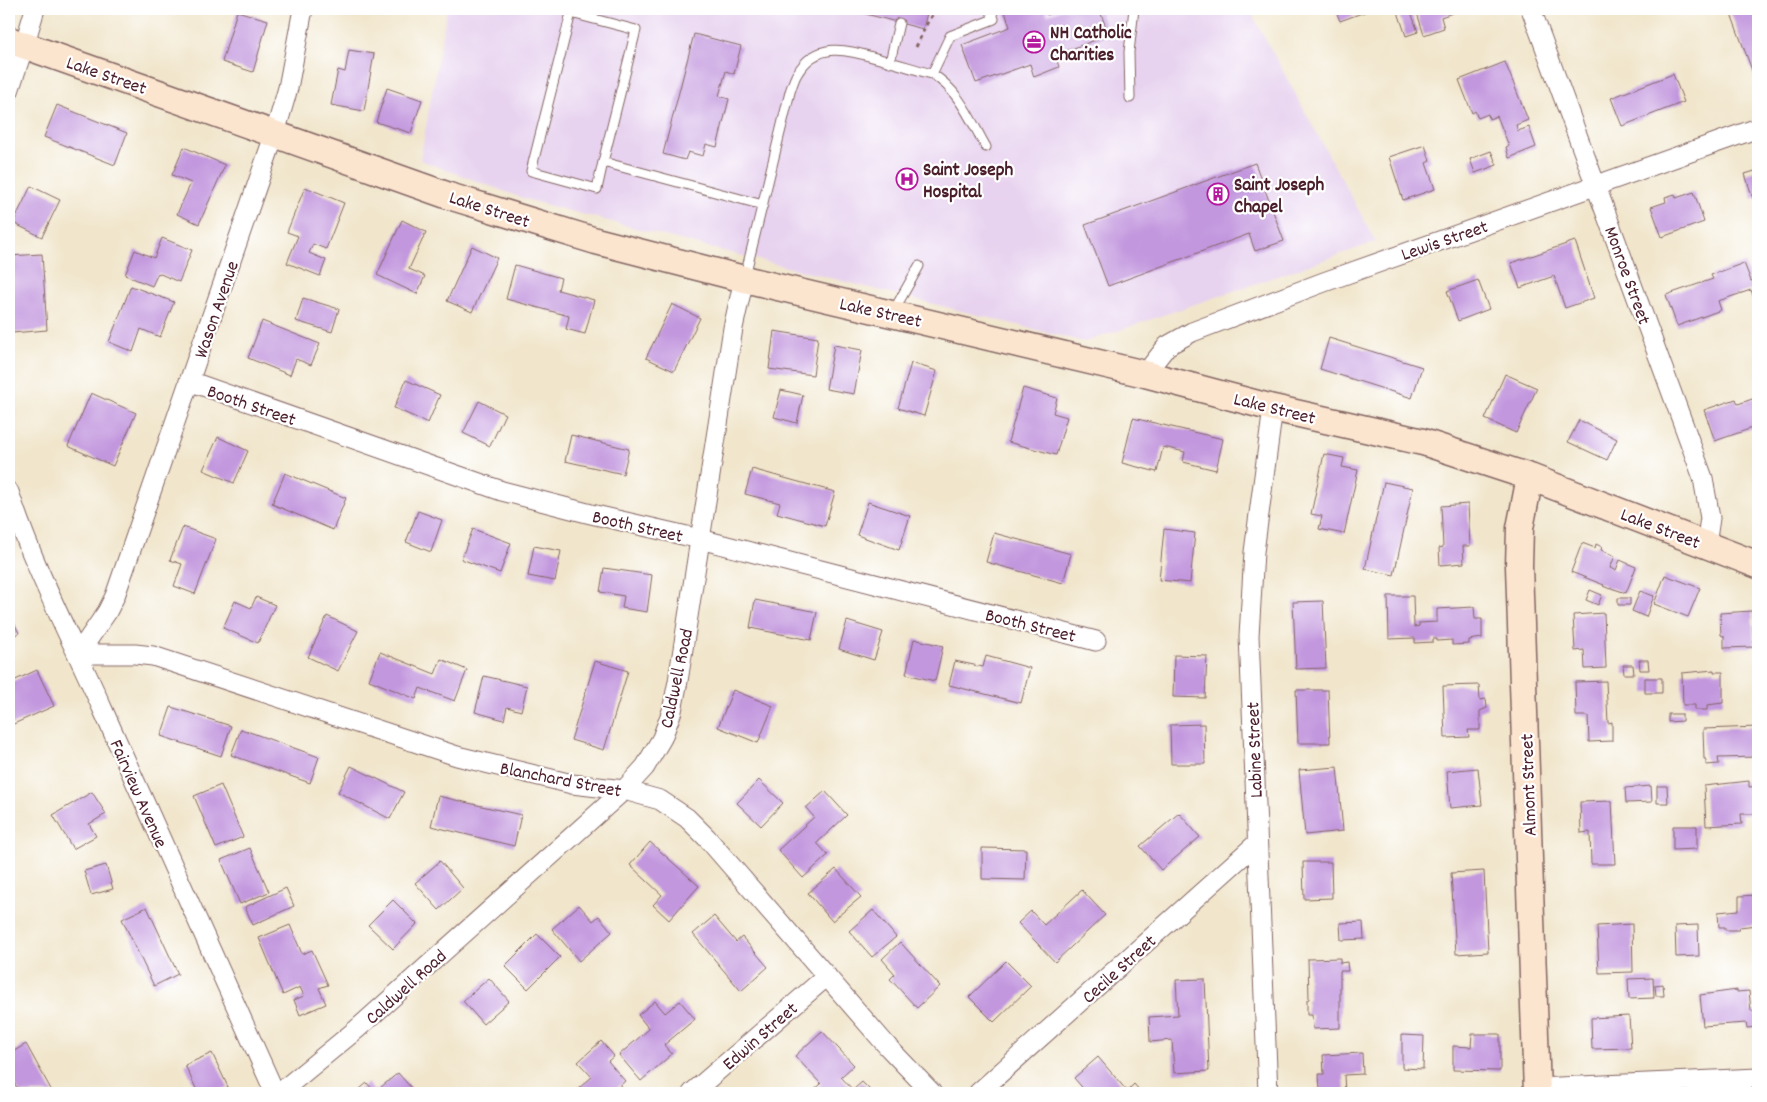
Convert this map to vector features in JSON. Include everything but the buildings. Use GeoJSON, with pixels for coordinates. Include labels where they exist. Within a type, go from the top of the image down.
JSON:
{"type":"FeatureCollection","features":[{"type":"Feature","properties":{"kind":"street"},"geometry":{"type":"LineString","coordinates":[[9,91],[17,43],[35,9]]}},
{"type":"Feature","properties":{"kind":"street","name":"Wason Avenue"},"geometry":{"type":"LineString","coordinates":[[78,654],[107,612],[115,596],[275,133],[288,88],[303,9]]}},
{"type":"Feature","properties":{"kind":"street","name":"Monroe Street"},"geometry":{"type":"LineString","coordinates":[[1532,9],[1703,478],[1710,518],[1706,544]]}},
{"type":"Feature","properties":{"kind":"street","name":"Lake Street"},"geometry":{"type":"LineString","coordinates":[[17,43],[449,196],[523,220],[744,279],[1145,374],[1273,408],[1423,442],[1530,477],[1758,565]]}},
{"type":"Feature","properties":{"kind":"street","name":"Lewis Street"},"geometry":{"type":"LineString","coordinates":[[1145,374],[1167,346],[1192,332],[1324,282],[1758,128]]}},
{"type":"Feature","properties":{"kind":"street","name":"Caldwell Road"},"geometry":{"type":"LineString","coordinates":[[280,1093],[357,1029],[624,790],[645,768],[662,738],[672,711],[733,328],[744,279]]}},
{"type":"Feature","properties":{"kind":"street","name":"Booth Street"},"geometry":{"type":"LineString","coordinates":[[189,381],[502,491],[700,539],[1096,641]]}},
{"type":"Feature","properties":{"kind":"street","name":"Labine Street"},"geometry":{"type":"LineString","coordinates":[[1268,1093],[1249,636],[1254,552],[1273,408]]}},
{"type":"Feature","properties":{"kind":"street","name":"Almont Street"},"geometry":{"type":"LineString","coordinates":[[1530,477],[1520,528],[1519,566],[1537,1091]]}},
{"type":"Feature","properties":{"kind":"street","name":"Fairview Avenue"},"geometry":{"type":"LineString","coordinates":[[9,492],[19,524],[38,572],[78,654],[275,1093]]}},
{"type":"Feature","properties":{"kind":"street","name":"Blanchard Street"},"geometry":{"type":"LineString","coordinates":[[78,654],[153,656],[457,756],[572,784],[624,790],[660,800],[686,818],[707,838],[888,1048],[932,1093]]}},
{"type":"Feature","properties":{"kind":"street","name":"Cecile Street"},"geometry":{"type":"LineString","coordinates":[[978,1093],[1257,843]]}},
{"type":"Feature","properties":{"kind":"street","name":"Edwin Street"},"geometry":{"type":"LineString","coordinates":[[692,1093],[827,976]]}},
{"type":"Feature","properties":{"kind":"street"},"geometry":{"type":"LineString","coordinates":[[1537,1091],[1758,1078]]}},
{"type":"Feature","properties":{"kind":"lane"},"geometry":{"type":"LineString","coordinates":[[932,74],[950,36],[994,19],[990,9]]}},
{"type":"Feature","properties":{"kind":"lane"},"geometry":{"type":"LineString","coordinates":[[1130,98],[1129,52],[1134,9]]}},
{"type":"Feature","properties":{"kind":"lane"},"geometry":{"type":"LineString","coordinates":[[571,13],[636,30],[604,162],[597,189],[531,171],[571,13]]}},
{"type":"Feature","properties":{"kind":"lane"},"geometry":{"type":"LineString","coordinates":[[890,62],[899,23]]}},
{"type":"Feature","properties":{"kind":"lane"},"geometry":{"type":"LineString","coordinates":[[744,279],[790,92],[797,74],[807,61],[821,52],[837,49],[865,54],[932,74],[945,81],[957,96],[986,147]]}},
{"type":"Feature","properties":{"kind":"lane"},"geometry":{"type":"LineString","coordinates":[[604,162],[763,205]]}},
{"type":"Feature","properties":{"kind":"lane"},"geometry":{"type":"LineString","coordinates":[[892,314],[919,266]]}},
{"type":"Feature","properties":{"kind":"path"},"geometry":{"type":"LineString","coordinates":[[916,47],[929,19],[937,9]]}},
{"type":"Feature","properties":{"kind":"shaded area","name":"Saint Joseph Hospital"},"geometry":{"type":"Polygon","coordinates":[[[447,9],[1249,9],[1376,242],[1085,342],[525,199],[420,160],[447,9]]]}},
{"type":"Feature","properties":{"kind":"place","name":"NH Catholic Charities"},"geometry":{"type":"Point","coordinates":[1034,42]}},
{"type":"Feature","properties":{"kind":"place","name":"Saint Joseph Hospital"},"geometry":{"type":"Point","coordinates":[907,179]}},
{"type":"Feature","properties":{"kind":"place","name":"Saint Joseph Chapel"},"geometry":{"type":"Point","coordinates":[1218,194]}}]}
